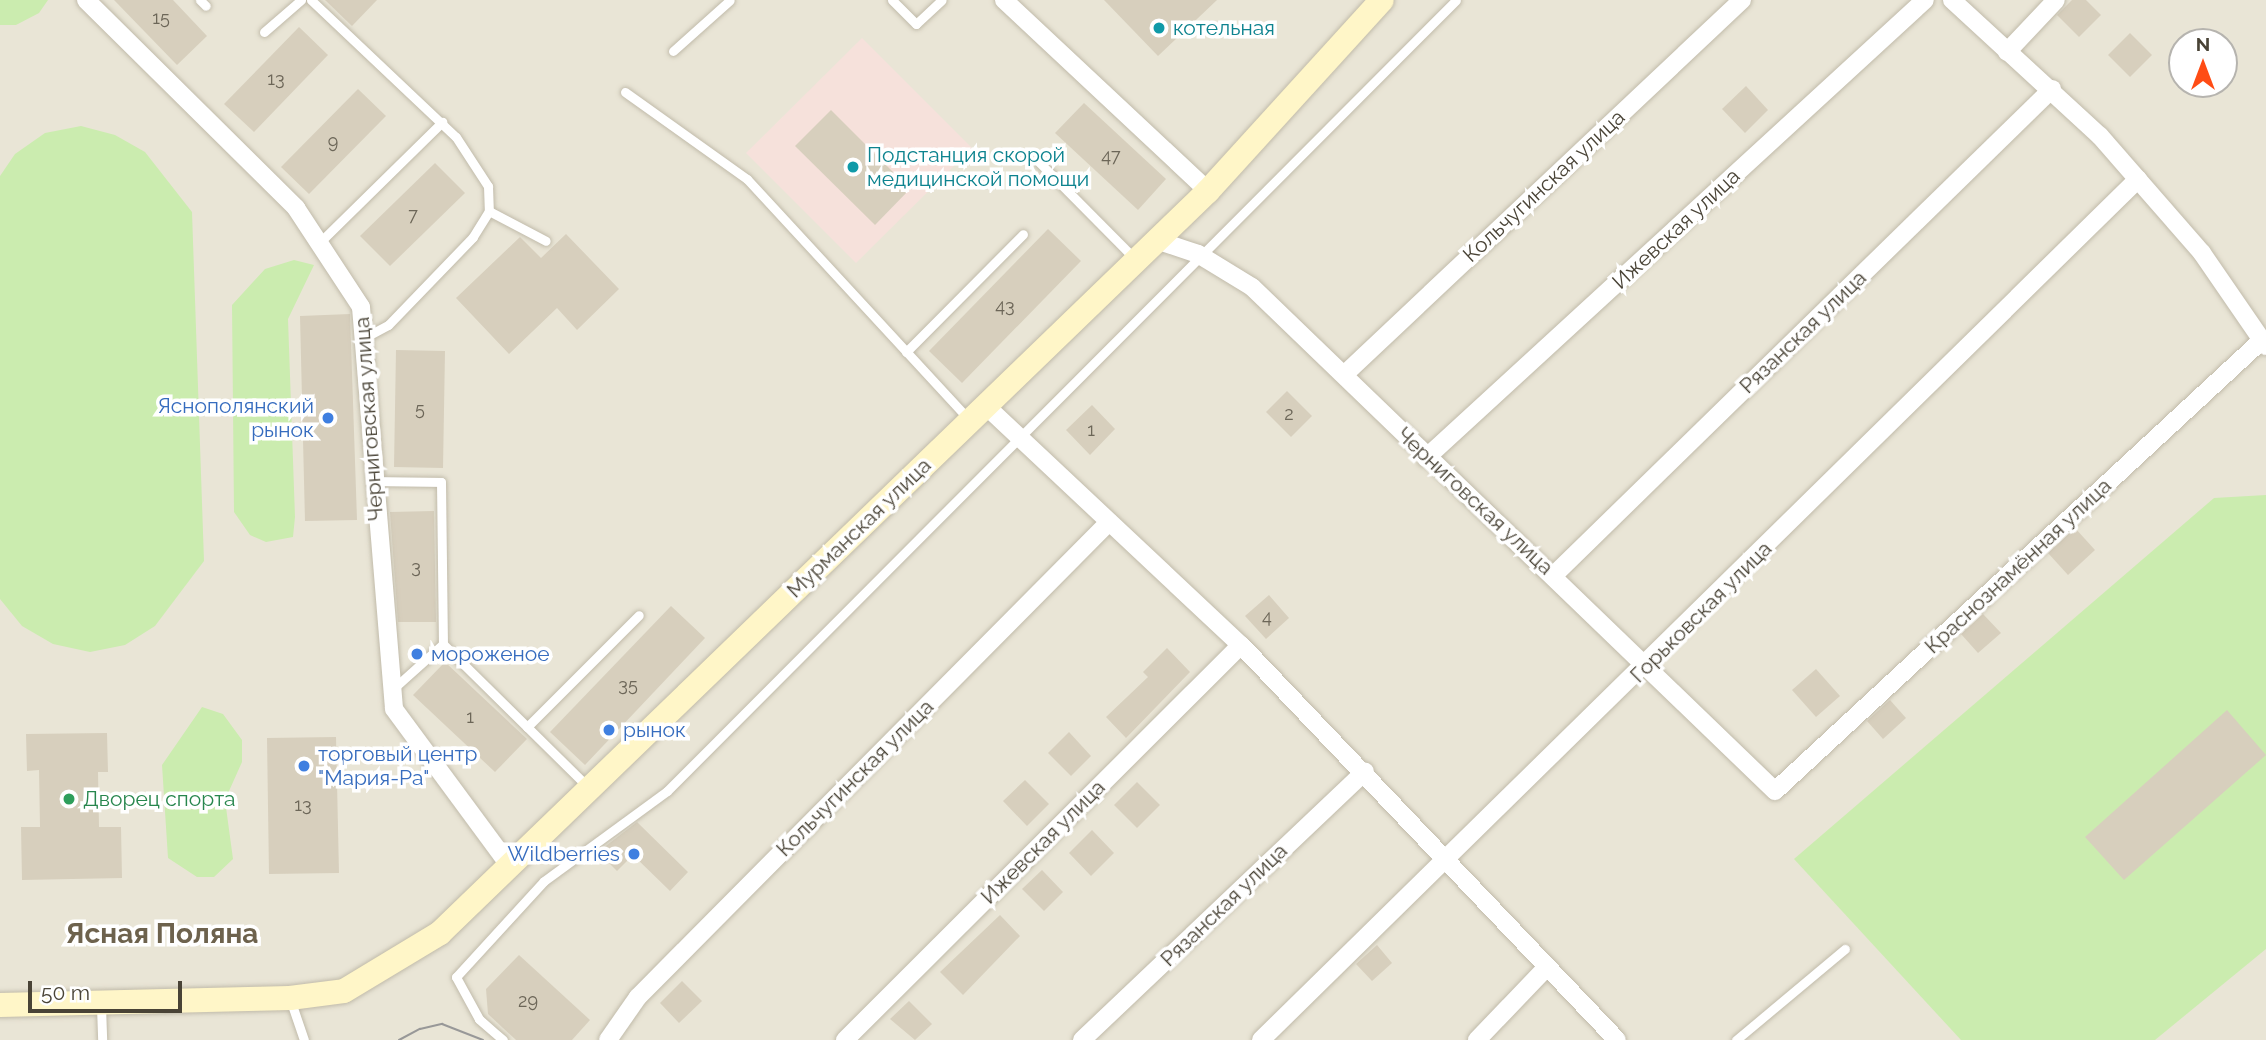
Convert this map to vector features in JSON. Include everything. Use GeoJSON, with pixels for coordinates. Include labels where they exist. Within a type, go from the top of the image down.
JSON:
{"type":"FeatureCollection","features":[{"type":"Feature","properties":{"kind":"main road","name":"Мурманская улица"},"geometry":{"type":"LineString","coordinates":[[0,1005],[290,998],[344,991],[376,976],[440,933],[978,413],[1134,258],[1208,191],[1382,0]]}},
{"type":"Feature","properties":{"kind":"street","name":"Черниговская улица"},"geometry":{"type":"LineString","coordinates":[[86,0],[296,208],[361,307],[394,709],[509,865]]}},
{"type":"Feature","properties":{"kind":"street"},"geometry":{"type":"LineString","coordinates":[[1004,0],[1208,191]]}},
{"type":"Feature","properties":{"kind":"street","name":"Кольчугинская улица"},"geometry":{"type":"LineString","coordinates":[[1346,373],[1742,0]]}},
{"type":"Feature","properties":{"kind":"street","name":"Ижевская улица"},"geometry":{"type":"LineString","coordinates":[[1426,458],[1925,0]]}},
{"type":"Feature","properties":{"kind":"street"},"geometry":{"type":"LineString","coordinates":[[1952,0],[2007,52],[2052,89],[2138,179],[2202,253],[2264,343]]}},
{"type":"Feature","properties":{"kind":"street"},"geometry":{"type":"LineString","coordinates":[[2007,52],[2056,0]]}},
{"type":"Feature","properties":{"kind":"street","name":"Рязанская улица"},"geometry":{"type":"LineString","coordinates":[[1554,575],[2052,89]]}},
{"type":"Feature","properties":{"kind":"street","name":"Горьковская улица"},"geometry":{"type":"LineString","coordinates":[[1261,1040],[1643,669],[2138,179]]}},
{"type":"Feature","properties":{"kind":"street","name":"Черниговская улица"},"geometry":{"type":"LineString","coordinates":[[1156,240],[1198,254],[1252,287],[1346,373],[1426,458],[1554,575],[1643,669],[1774,791]]}},
{"type":"Feature","properties":{"kind":"street","name":"Краснознамённая улица"},"geometry":{"type":"LineString","coordinates":[[1774,791],[2264,343]]}},
{"type":"Feature","properties":{"kind":"street"},"geometry":{"type":"LineString","coordinates":[[978,413],[1020,438],[1241,645],[1365,771],[1445,861],[1616,1040]]}},
{"type":"Feature","properties":{"kind":"street","name":"Кольчугинская улица"},"geometry":{"type":"LineString","coordinates":[[608,1040],[638,997],[1108,522]]}},
{"type":"Feature","properties":{"kind":"street","name":"Ижевская улица"},"geometry":{"type":"LineString","coordinates":[[845,1040],[1241,645]]}},
{"type":"Feature","properties":{"kind":"street","name":"Рязанская улица"},"geometry":{"type":"LineString","coordinates":[[1082,1040],[1365,771]]}},
{"type":"Feature","properties":{"kind":"street"},"geometry":{"type":"LineString","coordinates":[[1477,1040],[1547,967]]}},
{"type":"Feature","properties":{"kind":"lane"},"geometry":{"type":"LineString","coordinates":[[264,32],[301,0]]}},
{"type":"Feature","properties":{"kind":"lane"},"geometry":{"type":"LineString","coordinates":[[311,0],[442,122],[488,186],[489,211],[473,237],[388,325],[364,338]]}},
{"type":"Feature","properties":{"kind":"lane"},"geometry":{"type":"LineString","coordinates":[[673,51],[730,0]]}},
{"type":"Feature","properties":{"kind":"lane"},"geometry":{"type":"LineString","coordinates":[[892,0],[916,24],[942,0]]}},
{"type":"Feature","properties":{"kind":"lane"},"geometry":{"type":"LineString","coordinates":[[503,1040],[479,1018],[456,977],[544,881],[667,791],[1020,438],[1198,254],[1455,0]]}},
{"type":"Feature","properties":{"kind":"lane"},"geometry":{"type":"LineString","coordinates":[[625,92],[747,179],[906,352],[978,413]]}},
{"type":"Feature","properties":{"kind":"lane"},"geometry":{"type":"LineString","coordinates":[[319,243],[442,122]]}},
{"type":"Feature","properties":{"kind":"lane"},"geometry":{"type":"LineString","coordinates":[[1037,160],[1134,258]]}},
{"type":"Feature","properties":{"kind":"lane"},"geometry":{"type":"LineString","coordinates":[[489,211],[547,241]]}},
{"type":"Feature","properties":{"kind":"lane"},"geometry":{"type":"LineString","coordinates":[[906,352],[1023,234]]}},
{"type":"Feature","properties":{"kind":"lane"},"geometry":{"type":"LineString","coordinates":[[374,481],[441,482],[443,644],[589,788]]}},
{"type":"Feature","properties":{"kind":"lane"},"geometry":{"type":"LineString","coordinates":[[527,727],[639,615]]}},
{"type":"Feature","properties":{"kind":"lane"},"geometry":{"type":"LineString","coordinates":[[392,689],[443,644]]}},
{"type":"Feature","properties":{"kind":"lane"},"geometry":{"type":"LineString","coordinates":[[1736,1040],[1845,949]]}},
{"type":"Feature","properties":{"kind":"lane"},"geometry":{"type":"LineString","coordinates":[[290,998],[304,1040]]}},
{"type":"Feature","properties":{"kind":"lane"},"geometry":{"type":"LineString","coordinates":[[101,1004],[102,1040]]}},
{"type":"Feature","properties":{"kind":"shaded area"},"geometry":{"type":"Polygon","coordinates":[[[0,0],[2266,0],[2266,1040],[0,1040],[0,0]]]}},
{"type":"Feature","properties":{"kind":"shaded area"},"geometry":{"type":"Polygon","coordinates":[[[862,38],[972,148],[856,263],[746,153],[862,38]]]}},
{"type":"Feature","properties":{"kind":"green space"},"geometry":{"type":"Polygon","coordinates":[[[0,0],[48,0],[39,13],[16,25],[0,25],[0,0]]]}},
{"type":"Feature","properties":{"kind":"green space"},"geometry":{"type":"Polygon","coordinates":[[[81,126],[115,135],[145,152],[192,212],[204,561],[155,626],[125,645],[90,652],[53,644],[22,626],[0,599],[0,176],[15,154],[45,133],[81,126]]]}},
{"type":"Feature","properties":{"kind":"green space"},"geometry":{"type":"Polygon","coordinates":[[[294,260],[314,265],[288,319],[295,517],[293,537],[266,542],[250,535],[234,512],[232,305],[265,269],[294,260]]]}},
{"type":"Feature","properties":{"kind":"green space"},"geometry":{"type":"Polygon","coordinates":[[[2266,495],[2266,949],[2155,1040],[1961,1040],[1794,859],[2214,498],[2266,495]]]}},
{"type":"Feature","properties":{"kind":"green space"},"geometry":{"type":"Polygon","coordinates":[[[202,707],[223,714],[242,740],[242,762],[225,800],[233,859],[214,877],[197,877],[168,858],[162,765],[202,707]]]}},
{"type":"Feature","properties":{"kind":"building"},"geometry":{"type":"Polygon","coordinates":[[[114,0],[173,0],[207,36],[177,65],[114,0]]]}},
{"type":"Feature","properties":{"kind":"building"},"geometry":{"type":"Polygon","coordinates":[[[325,0],[377,0],[352,26],[325,0]]]}},
{"type":"Feature","properties":{"kind":"building","name":"котельная"},"geometry":{"type":"Polygon","coordinates":[[[1104,0],[1217,0],[1158,56],[1104,0]]]}},
{"type":"Feature","properties":{"kind":"building"},"geometry":{"type":"Polygon","coordinates":[[[2072,0],[2086,0],[2101,15],[2079,37],[2057,15],[2072,0]]]}},
{"type":"Feature","properties":{"kind":"building"},"geometry":{"type":"Polygon","coordinates":[[[299,27],[328,55],[254,132],[224,104],[299,27]]]}},
{"type":"Feature","properties":{"kind":"building"},"geometry":{"type":"Polygon","coordinates":[[[2130,33],[2152,55],[2130,77],[2108,55],[2130,33]]]}},
{"type":"Feature","properties":{"kind":"building"},"geometry":{"type":"Polygon","coordinates":[[[1746,86],[1768,110],[1745,133],[1722,109],[1746,86]]]}},
{"type":"Feature","properties":{"kind":"building"},"geometry":{"type":"Polygon","coordinates":[[[358,89],[386,116],[309,194],[281,167],[358,89]]]}},
{"type":"Feature","properties":{"kind":"building"},"geometry":{"type":"Polygon","coordinates":[[[1084,103],[1166,179],[1138,210],[1055,133],[1084,103]]]}},
{"type":"Feature","properties":{"kind":"building","name":"Подстанция скорой медицинской помощи"},"geometry":{"type":"Polygon","coordinates":[[[831,110],[910,189],[875,225],[795,146],[831,110]]]}},
{"type":"Feature","properties":{"kind":"building"},"geometry":{"type":"Polygon","coordinates":[[[435,163],[465,193],[390,266],[360,236],[435,163]]]}},
{"type":"Feature","properties":{"kind":"building"},"geometry":{"type":"Polygon","coordinates":[[[1048,229],[1081,261],[962,383],[929,351],[1048,229]]]}},
{"type":"Feature","properties":{"kind":"building"},"geometry":{"type":"Polygon","coordinates":[[[566,234],[619,289],[577,330],[557,308],[509,354],[456,298],[520,237],[541,258],[566,234]]]}},
{"type":"Feature","properties":{"kind":"building","name":"Яснополянский рынок"},"geometry":{"type":"Polygon","coordinates":[[[350,314],[357,520],[305,521],[300,316],[350,314]]]}},
{"type":"Feature","properties":{"kind":"building"},"geometry":{"type":"Polygon","coordinates":[[[396,350],[445,351],[443,468],[394,467],[396,350]]]}},
{"type":"Feature","properties":{"kind":"building"},"geometry":{"type":"Polygon","coordinates":[[[1287,391],[1312,416],[1291,437],[1266,412],[1287,391]]]}},
{"type":"Feature","properties":{"kind":"building"},"geometry":{"type":"Polygon","coordinates":[[[1092,405],[1115,429],[1090,455],[1066,430],[1092,405]]]}},
{"type":"Feature","properties":{"kind":"building"},"geometry":{"type":"Polygon","coordinates":[[[434,511],[436,622],[398,622],[390,512],[434,511]]]}},
{"type":"Feature","properties":{"kind":"building"},"geometry":{"type":"Polygon","coordinates":[[[2075,528],[2095,550],[2068,575],[2048,553],[2075,528]]]}},
{"type":"Feature","properties":{"kind":"building"},"geometry":{"type":"Polygon","coordinates":[[[1269,595],[1289,618],[1266,639],[1245,616],[1269,595]]]}},
{"type":"Feature","properties":{"kind":"building"},"geometry":{"type":"Polygon","coordinates":[[[671,606],[705,638],[585,765],[550,732],[671,606]]]}},
{"type":"Feature","properties":{"kind":"building"},"geometry":{"type":"Polygon","coordinates":[[[1983,614],[2001,633],[1978,653],[1961,634],[1983,614]]]}},
{"type":"Feature","properties":{"kind":"building"},"geometry":{"type":"Polygon","coordinates":[[[1167,648],[1190,672],[1126,738],[1106,717],[1148,677],[1143,672],[1167,648]]]}},
{"type":"Feature","properties":{"kind":"building"},"geometry":{"type":"Polygon","coordinates":[[[445,662],[527,739],[495,772],[413,695],[445,662]]]}},
{"type":"Feature","properties":{"kind":"building"},"geometry":{"type":"Polygon","coordinates":[[[1816,669],[1840,696],[1816,717],[1792,690],[1816,669]]]}},
{"type":"Feature","properties":{"kind":"building"},"geometry":{"type":"Polygon","coordinates":[[[1890,700],[1906,718],[1883,739],[1867,721],[1890,700]]]}},
{"type":"Feature","properties":{"kind":"building"},"geometry":{"type":"Polygon","coordinates":[[[2227,710],[2266,755],[2124,880],[2085,837],[2227,710]]]}},
{"type":"Feature","properties":{"kind":"building"},"geometry":{"type":"Polygon","coordinates":[[[1069,732],[1091,756],[1071,776],[1048,753],[1069,732]]]}},
{"type":"Feature","properties":{"kind":"building","name":"Дворец спорта"},"geometry":{"type":"Polygon","coordinates":[[[107,733],[108,772],[98,772],[99,827],[121,827],[122,878],[22,880],[21,827],[40,827],[39,770],[27,771],[26,734],[107,733]]]}},
{"type":"Feature","properties":{"kind":"building"},"geometry":{"type":"Polygon","coordinates":[[[336,737],[339,873],[269,874],[267,738],[336,737]]]}},
{"type":"Feature","properties":{"kind":"building"},"geometry":{"type":"Polygon","coordinates":[[[1025,780],[1049,804],[1027,826],[1003,801],[1025,780]]]}},
{"type":"Feature","properties":{"kind":"building"},"geometry":{"type":"Polygon","coordinates":[[[1137,782],[1160,805],[1137,828],[1114,805],[1137,782]]]}},
{"type":"Feature","properties":{"kind":"building","name":"Wildberries"},"geometry":{"type":"Polygon","coordinates":[[[637,822],[688,872],[670,891],[633,855],[617,871],[598,852],[637,822]]]}},
{"type":"Feature","properties":{"kind":"building"},"geometry":{"type":"Polygon","coordinates":[[[1092,830],[1114,853],[1091,876],[1069,853],[1092,830]]]}},
{"type":"Feature","properties":{"kind":"building"},"geometry":{"type":"Polygon","coordinates":[[[1042,870],[1063,892],[1044,911],[1022,889],[1042,870]]]}},
{"type":"Feature","properties":{"kind":"building"},"geometry":{"type":"Polygon","coordinates":[[[1000,915],[1020,936],[963,995],[940,972],[1000,915]]]}},
{"type":"Feature","properties":{"kind":"building"},"geometry":{"type":"Polygon","coordinates":[[[1377,945],[1392,963],[1372,981],[1356,964],[1377,945]]]}},
{"type":"Feature","properties":{"kind":"building"},"geometry":{"type":"Polygon","coordinates":[[[519,955],[590,1020],[572,1040],[516,1040],[488,1014],[486,989],[519,955]]]}},
{"type":"Feature","properties":{"kind":"building"},"geometry":{"type":"Polygon","coordinates":[[[682,981],[702,1001],[679,1023],[660,1003],[682,981]]]}},
{"type":"Feature","properties":{"kind":"building"},"geometry":{"type":"Polygon","coordinates":[[[909,1001],[932,1024],[915,1040],[890,1019],[909,1001]]]}},
{"type":"Feature","properties":{"kind":"tram line"},"geometry":{"type":"LineString","coordinates":[[399,1040],[420,1029],[442,1024],[483,1040]]}},
{"type":"Feature","properties":{"kind":"place","name":"котельная"},"geometry":{"type":"Point","coordinates":[1159,28]}},
{"type":"Feature","properties":{"kind":"place","name":"Подстанция скорой медицинской помощи"},"geometry":{"type":"Point","coordinates":[853,167]}},
{"type":"Feature","properties":{"kind":"place","name":"Яснополянский рынок"},"geometry":{"type":"Point","coordinates":[328,418]}},
{"type":"Feature","properties":{"kind":"place","name":"мороженое"},"geometry":{"type":"Point","coordinates":[417,654]}},
{"type":"Feature","properties":{"kind":"place","name":"рынок"},"geometry":{"type":"Point","coordinates":[609,730]}},
{"type":"Feature","properties":{"kind":"place","name":"торговый центр \"Мария-Ра\""},"geometry":{"type":"Point","coordinates":[304,766]}},
{"type":"Feature","properties":{"kind":"place","name":"Дворец спорта"},"geometry":{"type":"Point","coordinates":[69,799]}},
{"type":"Feature","properties":{"kind":"place","name":"Wildberries"},"geometry":{"type":"Point","coordinates":[634,854]}},
{"type":"Feature","properties":{"kind":"district","name":"Ясная Поляна"},"geometry":{"type":"Point","coordinates":[162,934]}}]}
